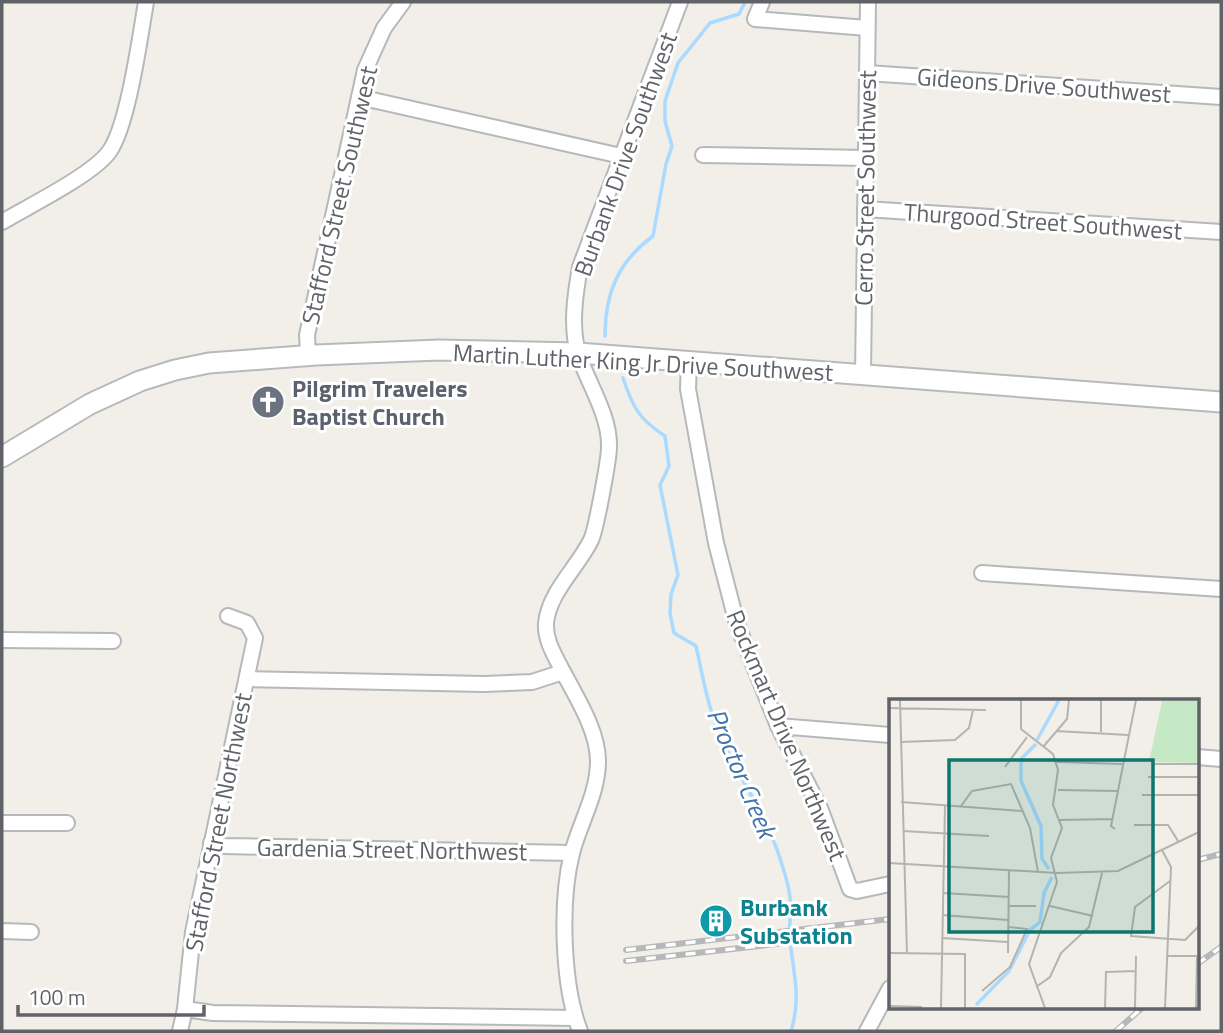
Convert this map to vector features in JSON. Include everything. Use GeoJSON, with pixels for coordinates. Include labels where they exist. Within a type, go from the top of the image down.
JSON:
{"type":"FeatureCollection","features":[{"type":"Feature","properties":{"kind":"main road","name":"Martin Luther King Jr Drive Southwest"},"geometry":{"type":"LineString","coordinates":[[2,457],[90,404],[140,381],[209,363],[308,355],[439,350],[578,353],[1221,402]]}},
{"type":"Feature","properties":{"kind":"street"},"geometry":{"type":"LineString","coordinates":[[2,222],[88,171],[109,152],[121,126],[146,2]]}},
{"type":"Feature","properties":{"kind":"street","name":"Stafford Street Southwest"},"geometry":{"type":"LineString","coordinates":[[308,355],[307,335],[359,97],[373,49],[403,2]]}},
{"type":"Feature","properties":{"kind":"street","name":"Burbank Drive Southwest"},"geometry":{"type":"LineString","coordinates":[[563,672],[549,646],[546,624],[552,600],[593,538],[610,446],[605,423],[578,353],[574,303],[580,267],[680,2]]}},
{"type":"Feature","properties":{"kind":"street"},"geometry":{"type":"LineString","coordinates":[[762,2],[755,19],[867,28]]}},
{"type":"Feature","properties":{"kind":"street","name":"Cerro Street Southwest"},"geometry":{"type":"LineString","coordinates":[[863,374],[868,2]]}},
{"type":"Feature","properties":{"kind":"street","name":"Gideons Drive Southwest"},"geometry":{"type":"LineString","coordinates":[[867,73],[1221,97]]}},
{"type":"Feature","properties":{"kind":"street"},"geometry":{"type":"LineString","coordinates":[[359,97],[621,156]]}},
{"type":"Feature","properties":{"kind":"street"},"geometry":{"type":"LineString","coordinates":[[703,155],[866,158]]}},
{"type":"Feature","properties":{"kind":"street","name":"Thurgood Street Southwest"},"geometry":{"type":"LineString","coordinates":[[865,209],[1221,232]]}},
{"type":"Feature","properties":{"kind":"street","name":"Rockmart Drive Northwest"},"geometry":{"type":"LineString","coordinates":[[689,361],[688,388],[716,543],[737,624],[778,726],[820,808],[850,889],[857,891],[889,884]]}},
{"type":"Feature","properties":{"kind":"street"},"geometry":{"type":"LineString","coordinates":[[982,573],[1221,589]]}},
{"type":"Feature","properties":{"kind":"street","name":"Stafford Street Northwest"},"geometry":{"type":"LineString","coordinates":[[180,1031],[193,932],[256,638],[247,623],[228,616]]}},
{"type":"Feature","properties":{"kind":"street"},"geometry":{"type":"LineString","coordinates":[[2,640],[113,641]]}},
{"type":"Feature","properties":{"kind":"street"},"geometry":{"type":"LineString","coordinates":[[185,1009],[213,1013],[577,1025],[567,971],[567,884],[572,853],[595,788],[598,759],[592,731],[563,672],[532,682],[484,684],[247,679]]}},
{"type":"Feature","properties":{"kind":"street"},"geometry":{"type":"LineString","coordinates":[[778,726],[889,735]]}},
{"type":"Feature","properties":{"kind":"street"},"geometry":{"type":"LineString","coordinates":[[1198,757],[1221,759]]}},
{"type":"Feature","properties":{"kind":"street"},"geometry":{"type":"LineString","coordinates":[[2,823],[67,823]]}},
{"type":"Feature","properties":{"kind":"street","name":"Gardenia Street Northwest"},"geometry":{"type":"LineString","coordinates":[[211,843],[225,846],[572,853]]}},
{"type":"Feature","properties":{"kind":"street"},"geometry":{"type":"LineString","coordinates":[[2,931],[31,932]]}},
{"type":"Feature","properties":{"kind":"street"},"geometry":{"type":"LineString","coordinates":[[867,1031],[889,990]]}},
{"type":"Feature","properties":{"kind":"waterway","name":"Proctor Creek"},"geometry":{"type":"LineString","coordinates":[[605,336],[608,306],[616,280],[631,257],[653,236],[666,164],[672,146],[665,121],[665,101],[678,63],[710,23],[739,14],[745,2]]}},
{"type":"Feature","properties":{"kind":"waterway","name":"Proctor Creek"},"geometry":{"type":"LineString","coordinates":[[623,378],[638,412],[665,436],[669,466],[660,485],[678,575],[671,594],[670,613],[674,633],[696,646],[717,728],[771,834],[787,882],[791,905],[789,937],[796,997],[791,1031]]}},
{"type":"Feature","properties":{"kind":"railway"},"geometry":{"type":"LineString","coordinates":[[1198,860],[1221,854]]}},
{"type":"Feature","properties":{"kind":"railway"},"geometry":{"type":"LineString","coordinates":[[626,950],[889,919]]}},
{"type":"Feature","properties":{"kind":"railway"},"geometry":{"type":"LineString","coordinates":[[626,961],[838,937]]}},
{"type":"Feature","properties":{"kind":"railway"},"geometry":{"type":"LineString","coordinates":[[1198,963],[1221,947]]}},
{"type":"Feature","properties":{"kind":"railway"},"geometry":{"type":"LineString","coordinates":[[1116,1031],[1141,1009]]}},
{"type":"Feature","properties":{"kind":"place","name":"Pilgrim Travelers Baptist Church"},"geometry":{"type":"Point","coordinates":[268,402]}},
{"type":"Feature","properties":{"kind":"place","name":"Burbank Substation"},"geometry":{"type":"Point","coordinates":[716,921]}}]}
